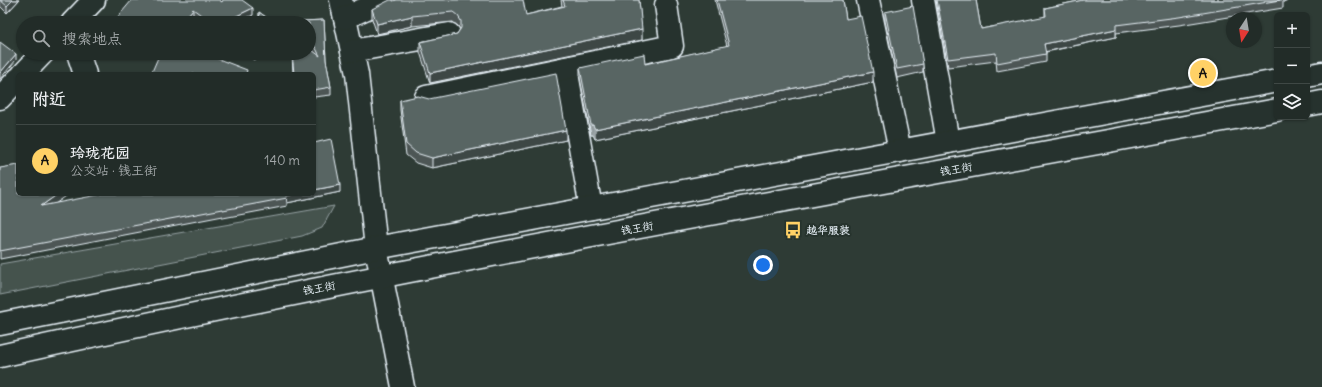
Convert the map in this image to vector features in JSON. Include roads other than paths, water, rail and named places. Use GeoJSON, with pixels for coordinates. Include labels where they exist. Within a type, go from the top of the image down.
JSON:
{"type":"FeatureCollection","features":[{"type":"Feature","properties":{"kind":"main road"},"geometry":{"type":"LineString","coordinates":[[80,16],[94,0]]}},
{"type":"Feature","properties":{"kind":"main road"},"geometry":{"type":"LineString","coordinates":[[384,0],[343,9],[357,74],[376,248],[403,387]]}},
{"type":"Feature","properties":{"kind":"main road"},"geometry":{"type":"LineString","coordinates":[[868,0],[900,151]]}},
{"type":"Feature","properties":{"kind":"main road"},"geometry":{"type":"LineString","coordinates":[[923,0],[948,142]]}},
{"type":"Feature","properties":{"kind":"main road"},"geometry":{"type":"LineString","coordinates":[[426,97],[672,46],[666,5]]}},
{"type":"Feature","properties":{"kind":"main road"},"geometry":{"type":"LineString","coordinates":[[352,51],[449,34]]}},
{"type":"Feature","properties":{"kind":"main road"},"geometry":{"type":"LineString","coordinates":[[25,72],[36,60]]}},
{"type":"Feature","properties":{"kind":"main road"},"geometry":{"type":"LineString","coordinates":[[80,60],[84,72]]}},
{"type":"Feature","properties":{"kind":"main road"},"geometry":{"type":"LineString","coordinates":[[566,68],[592,208]]}},
{"type":"Feature","properties":{"kind":"main road"},"geometry":{"type":"LineString","coordinates":[[1310,75],[1322,73]]}},
{"type":"Feature","properties":{"kind":"main road"},"geometry":{"type":"LineString","coordinates":[[0,98],[16,81]]}},
{"type":"Feature","properties":{"kind":"main road"},"geometry":{"type":"LineString","coordinates":[[0,324],[376,248],[1274,82]]}},
{"type":"Feature","properties":{"kind":"main road"},"geometry":{"type":"LineString","coordinates":[[1310,104],[1322,102]]}},
{"type":"Feature","properties":{"kind":"main road","name":"钱王街"},"geometry":{"type":"LineString","coordinates":[[0,356],[181,316],[381,275],[1274,111]]}},
{"type":"Feature","properties":{"kind":"place","name":"玲珑花园"},"geometry":{"type":"Point","coordinates":[1203,73]}},
{"type":"Feature","properties":{"kind":"place","name":"越华服装"},"geometry":{"type":"Point","coordinates":[793,230]}}]}
